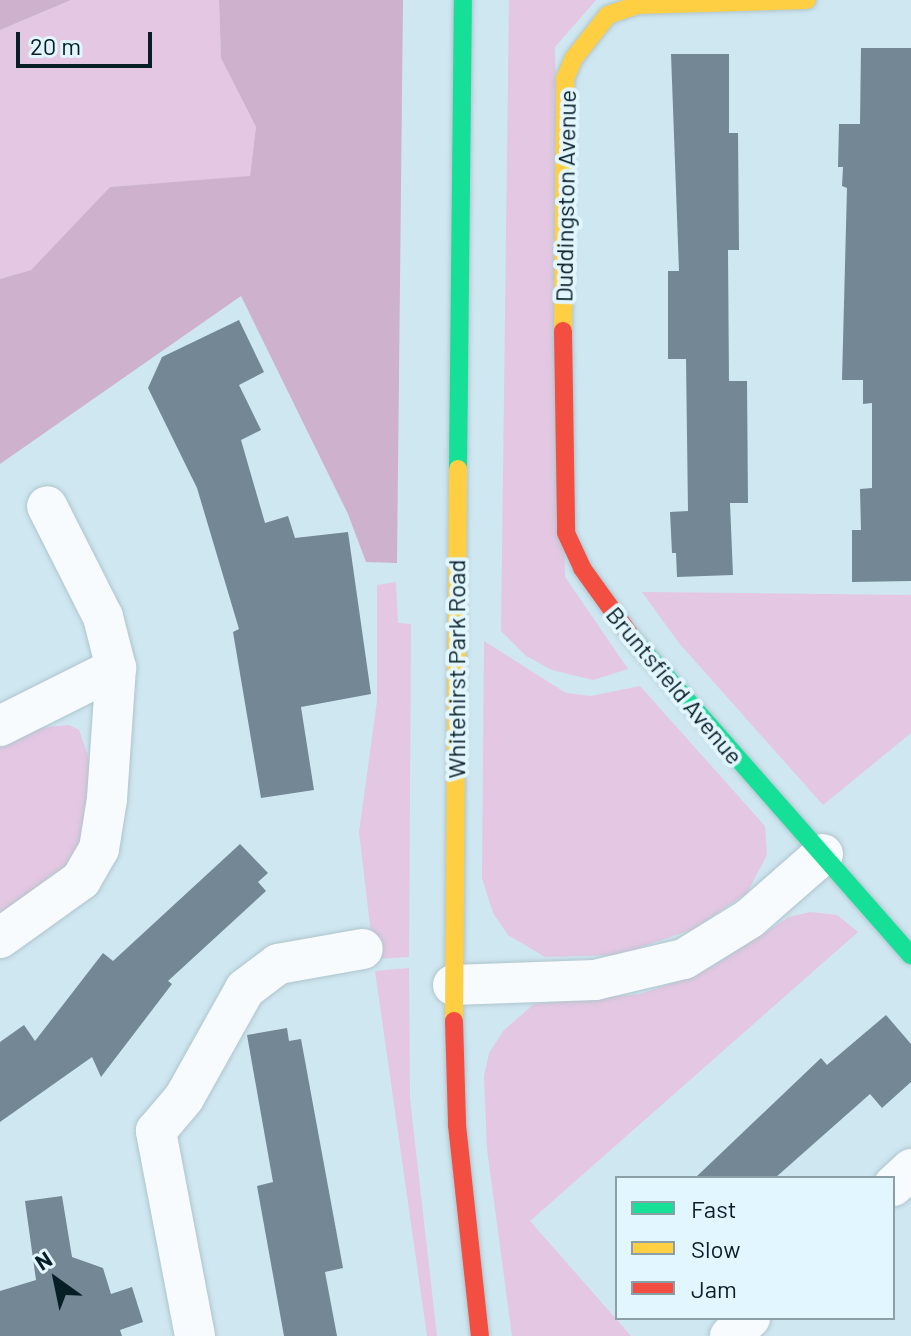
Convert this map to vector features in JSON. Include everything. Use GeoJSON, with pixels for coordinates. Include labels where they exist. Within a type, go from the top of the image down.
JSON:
{"type":"FeatureCollection","features":[{"type":"Feature","properties":{"kind":"street","name":"Whitehirst Park Road"},"geometry":{"type":"LineString","coordinates":[[463,0],[453,985],[457,1125],[480,1336]]}},
{"type":"Feature","properties":{"kind":"street","name":"Duddingston Avenue"},"geometry":{"type":"LineString","coordinates":[[562,496],[565,79],[574,58],[608,15],[637,5],[807,0]]}},
{"type":"Feature","properties":{"kind":"street","name":"Bruntsfield Avenue"},"geometry":{"type":"LineString","coordinates":[[562,496],[566,533],[582,568],[624,629],[911,955]]}},
{"type":"Feature","properties":{"kind":"street"},"geometry":{"type":"LineString","coordinates":[[0,938],[81,880],[99,849],[116,668],[103,617],[47,506]]}},
{"type":"Feature","properties":{"kind":"street"},"geometry":{"type":"LineString","coordinates":[[0,726],[116,668]]}},
{"type":"Feature","properties":{"kind":"street"},"geometry":{"type":"LineString","coordinates":[[453,985],[595,980],[684,959],[750,918],[823,854]]}},
{"type":"Feature","properties":{"kind":"street"},"geometry":{"type":"LineString","coordinates":[[195,1336],[156,1131],[184,1098],[245,989],[278,964],[363,949]]}},
{"type":"Feature","properties":{"kind":"street"},"geometry":{"type":"LineString","coordinates":[[895,1184],[911,1169]]}},
{"type":"Feature","properties":{"kind":"street"},"geometry":{"type":"LineString","coordinates":[[730,1336],[748,1320]]}},
{"type":"Feature","properties":{"kind":"shaded area"},"geometry":{"type":"Polygon","coordinates":[[[0,0],[71,0],[0,30],[0,0]]]}},
{"type":"Feature","properties":{"kind":"shaded area"},"geometry":{"type":"Polygon","coordinates":[[[71,0],[219,0],[221,58],[256,127],[250,177],[110,187],[31,270],[0,279],[0,30],[71,0]]]}},
{"type":"Feature","properties":{"kind":"shaded area"},"geometry":{"type":"Polygon","coordinates":[[[219,0],[403,0],[397,563],[366,562],[348,514],[241,296],[0,464],[0,279],[31,270],[110,187],[250,176],[256,127],[221,58],[219,0]]]}},
{"type":"Feature","properties":{"kind":"shaded area"},"geometry":{"type":"Polygon","coordinates":[[[509,0],[596,0],[555,47],[565,577],[628,669],[593,680],[552,670],[526,656],[501,631],[509,0]]]}},
{"type":"Feature","properties":{"kind":"shaded area"},"geometry":{"type":"Polygon","coordinates":[[[396,582],[398,623],[411,624],[409,957],[374,959],[359,832],[377,701],[377,585],[396,582]]]}},
{"type":"Feature","properties":{"kind":"shaded area"},"geometry":{"type":"Polygon","coordinates":[[[642,592],[911,595],[911,733],[823,805],[679,643],[642,592]]]}},
{"type":"Feature","properties":{"kind":"shaded area"},"geometry":{"type":"Polygon","coordinates":[[[484,641],[566,693],[591,696],[640,686],[765,826],[767,855],[747,893],[694,929],[618,955],[545,957],[508,935],[493,913],[482,878],[484,641]]]}},
{"type":"Feature","properties":{"kind":"shaded area"},"geometry":{"type":"Polygon","coordinates":[[[69,725],[79,730],[92,767],[79,848],[67,866],[0,916],[0,747],[37,728],[69,725]]]}},
{"type":"Feature","properties":{"kind":"shaded area"},"geometry":{"type":"Polygon","coordinates":[[[810,912],[837,915],[858,932],[530,1221],[631,1336],[512,1336],[487,1149],[484,1076],[489,1053],[504,1030],[534,1004],[640,994],[678,981],[713,966],[789,917],[810,912]]]}},
{"type":"Feature","properties":{"kind":"shaded area"},"geometry":{"type":"Polygon","coordinates":[[[409,968],[410,1099],[437,1336],[427,1336],[375,971],[409,968]]]}},
{"type":"Feature","properties":{"kind":"building"},"geometry":{"type":"Polygon","coordinates":[[[861,48],[911,48],[911,581],[852,582],[852,530],[861,530],[860,489],[872,488],[872,403],[863,404],[863,380],[842,380],[847,188],[842,186],[843,167],[838,167],[839,124],[860,124],[861,48]]]}},
{"type":"Feature","properties":{"kind":"building"},"geometry":{"type":"Polygon","coordinates":[[[671,54],[729,54],[729,133],[738,133],[739,250],[728,250],[729,381],[747,381],[748,503],[730,503],[733,575],[677,577],[676,553],[672,553],[670,512],[688,511],[686,359],[668,359],[668,271],[679,271],[671,54]]]}},
{"type":"Feature","properties":{"kind":"building"},"geometry":{"type":"Polygon","coordinates":[[[239,320],[264,372],[239,385],[261,430],[241,440],[265,523],[288,516],[295,538],[348,532],[371,694],[301,707],[314,790],[261,798],[233,632],[239,629],[197,488],[148,388],[162,357],[239,320]]]}},
{"type":"Feature","properties":{"kind":"building"},"geometry":{"type":"Polygon","coordinates":[[[240,844],[268,873],[258,882],[266,891],[168,981],[172,984],[101,1077],[92,1057],[0,1122],[0,1042],[24,1025],[35,1041],[103,953],[113,961],[240,844]]]}},
{"type":"Feature","properties":{"kind":"building"},"geometry":{"type":"Polygon","coordinates":[[[886,1015],[911,1044],[911,1082],[882,1108],[870,1094],[777,1176],[697,1176],[821,1058],[827,1065],[886,1015]]]}},
{"type":"Feature","properties":{"kind":"building"},"geometry":{"type":"Polygon","coordinates":[[[287,1028],[289,1041],[301,1039],[343,1268],[325,1272],[337,1336],[284,1336],[257,1186],[273,1182],[247,1035],[287,1028]]]}},
{"type":"Feature","properties":{"kind":"building"},"geometry":{"type":"Polygon","coordinates":[[[62,1196],[72,1257],[103,1268],[111,1294],[132,1287],[143,1322],[120,1330],[122,1336],[0,1336],[0,1291],[36,1280],[25,1201],[62,1196]]]}},
{"type":"Feature","properties":{"kind":"traffic: fast"},"geometry":{"type":"LineString","coordinates":[[458,469],[463,0]]}},
{"type":"Feature","properties":{"kind":"traffic: fast"},"geometry":{"type":"LineString","coordinates":[[633,639],[911,955]]}},
{"type":"Feature","properties":{"kind":"traffic: slow"},"geometry":{"type":"LineString","coordinates":[[563,331],[565,79],[574,58],[608,15],[637,5],[807,0]]}},
{"type":"Feature","properties":{"kind":"traffic: slow"},"geometry":{"type":"LineString","coordinates":[[454,1021],[458,469]]}},
{"type":"Feature","properties":{"kind":"traffic: jam"},"geometry":{"type":"LineString","coordinates":[[563,331],[566,533],[582,568],[633,639]]}},
{"type":"Feature","properties":{"kind":"traffic: jam"},"geometry":{"type":"LineString","coordinates":[[454,1021],[457,1125],[480,1336]]}}]}
